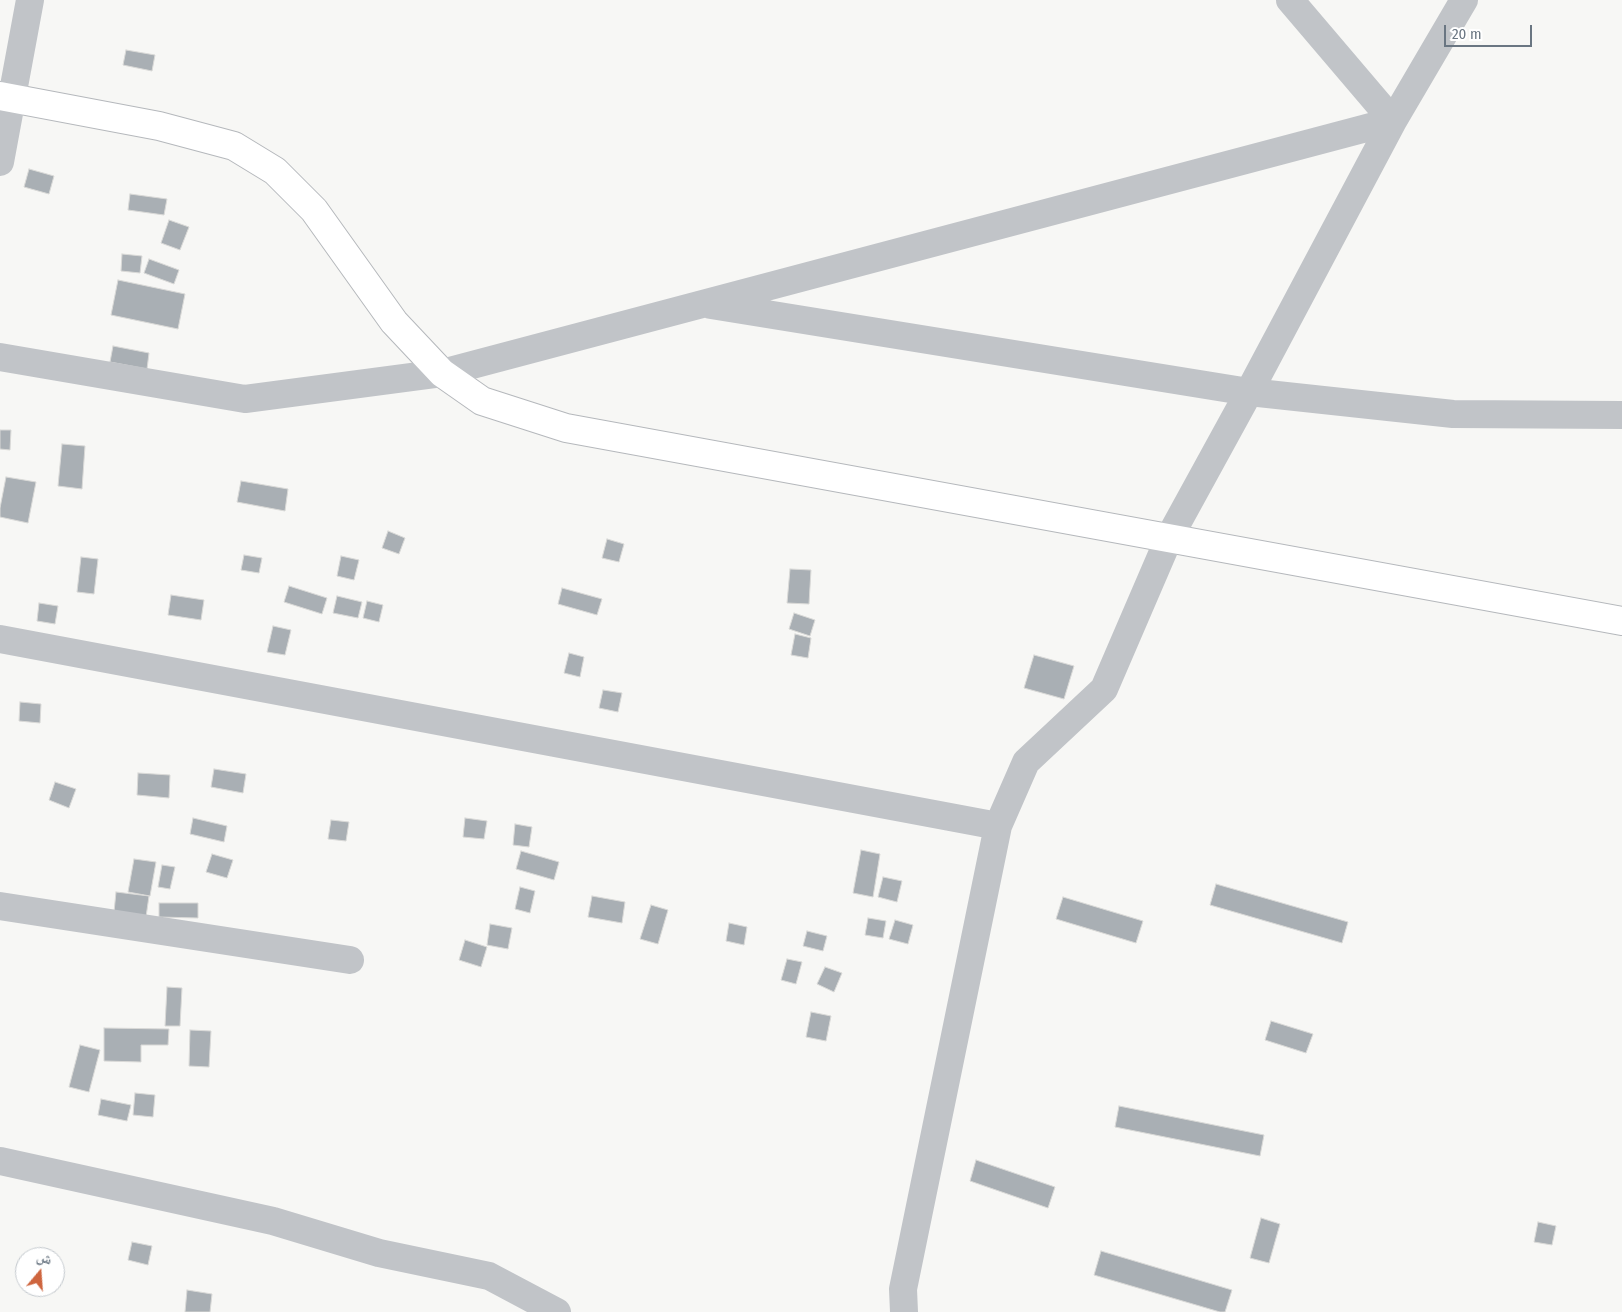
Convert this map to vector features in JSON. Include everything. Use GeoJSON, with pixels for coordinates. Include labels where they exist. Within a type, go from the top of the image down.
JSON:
{"type":"FeatureCollection","features":[{"type":"Feature","properties":{"kind":"main road"},"geometry":{"type":"LineString","coordinates":[[6,97],[159,126],[234,146],[275,171],[314,210],[394,322],[442,373],[482,401],[566,428],[1622,621]]}},
{"type":"Feature","properties":{"kind":"street"},"geometry":{"type":"LineString","coordinates":[[0,162],[6,97],[30,0]]}},
{"type":"Feature","properties":{"kind":"street"},"geometry":{"type":"LineString","coordinates":[[1290,0],[1393,121]]}},
{"type":"Feature","properties":{"kind":"street"},"geometry":{"type":"LineString","coordinates":[[904,1312],[903,1289],[998,826],[1026,762],[1104,689],[1169,538],[1393,121],[1464,0]]}},
{"type":"Feature","properties":{"kind":"street"},"geometry":{"type":"LineString","coordinates":[[0,357],[245,399],[442,373],[1393,121]]}},
{"type":"Feature","properties":{"kind":"street"},"geometry":{"type":"LineString","coordinates":[[702,304],[1249,392],[1453,414],[1622,415]]}},
{"type":"Feature","properties":{"kind":"street"},"geometry":{"type":"LineString","coordinates":[[0,639],[998,826]]}},
{"type":"Feature","properties":{"kind":"street"},"geometry":{"type":"LineString","coordinates":[[0,906],[350,960]]}},
{"type":"Feature","properties":{"kind":"street"},"geometry":{"type":"LineString","coordinates":[[0,1161],[273,1221],[379,1253],[490,1276],[557,1312]]}},
{"type":"Feature","properties":{"kind":"building"},"geometry":{"type":"Polygon","coordinates":[[[126,50],[155,55],[152,71],[123,65],[126,50]]]}},
{"type":"Feature","properties":{"kind":"building"},"geometry":{"type":"Polygon","coordinates":[[[29,169],[54,176],[49,194],[24,187],[29,169]]]}},
{"type":"Feature","properties":{"kind":"building"},"geometry":{"type":"Polygon","coordinates":[[[130,194],[167,199],[164,215],[128,210],[130,194]]]}},
{"type":"Feature","properties":{"kind":"building"},"geometry":{"type":"Polygon","coordinates":[[[169,220],[189,227],[180,250],[161,243],[169,220]]]}},
{"type":"Feature","properties":{"kind":"building"},"geometry":{"type":"Polygon","coordinates":[[[122,254],[142,256],[140,273],[121,271],[122,254]]]}},
{"type":"Feature","properties":{"kind":"building"},"geometry":{"type":"Polygon","coordinates":[[[149,259],[179,270],[174,284],[144,273],[149,259]]]}},
{"type":"Feature","properties":{"kind":"building"},"geometry":{"type":"Polygon","coordinates":[[[118,280],[185,294],[178,329],[111,315],[118,280]]]}},
{"type":"Feature","properties":{"kind":"building"},"geometry":{"type":"Polygon","coordinates":[[[113,346],[149,353],[147,369],[110,362],[113,346]]]}},
{"type":"Feature","properties":{"kind":"building"},"geometry":{"type":"Polygon","coordinates":[[[0,430],[11,430],[10,450],[0,449],[0,430]]]}},
{"type":"Feature","properties":{"kind":"building"},"geometry":{"type":"Polygon","coordinates":[[[62,444],[85,446],[82,489],[58,486],[62,444]]]}},
{"type":"Feature","properties":{"kind":"building"},"geometry":{"type":"Polygon","coordinates":[[[6,477],[36,482],[28,523],[0,517],[6,477]]]}},
{"type":"Feature","properties":{"kind":"building"},"geometry":{"type":"Polygon","coordinates":[[[241,481],[288,489],[285,511],[237,502],[241,481]]]}},
{"type":"Feature","properties":{"kind":"building"},"geometry":{"type":"Polygon","coordinates":[[[388,531],[405,538],[399,554],[382,548],[388,531]]]}},
{"type":"Feature","properties":{"kind":"building"},"geometry":{"type":"Polygon","coordinates":[[[607,539],[624,544],[619,562],[602,558],[607,539]]]}},
{"type":"Feature","properties":{"kind":"building"},"geometry":{"type":"Polygon","coordinates":[[[244,555],[262,558],[259,573],[241,570],[244,555]]]}},
{"type":"Feature","properties":{"kind":"building"},"geometry":{"type":"Polygon","coordinates":[[[341,556],[359,560],[354,580],[337,576],[341,556]]]}},
{"type":"Feature","properties":{"kind":"building"},"geometry":{"type":"Polygon","coordinates":[[[81,557],[98,559],[94,594],[77,592],[81,557]]]}},
{"type":"Feature","properties":{"kind":"building"},"geometry":{"type":"Polygon","coordinates":[[[790,569],[811,570],[809,604],[787,603],[790,569]]]}},
{"type":"Feature","properties":{"kind":"building"},"geometry":{"type":"Polygon","coordinates":[[[289,586],[327,598],[322,614],[284,602],[289,586]]]}},
{"type":"Feature","properties":{"kind":"building"},"geometry":{"type":"Polygon","coordinates":[[[562,588],[602,599],[597,615],[558,604],[562,588]]]}},
{"type":"Feature","properties":{"kind":"building"},"geometry":{"type":"Polygon","coordinates":[[[171,595],[204,600],[201,620],[168,615],[171,595]]]}},
{"type":"Feature","properties":{"kind":"building"},"geometry":{"type":"Polygon","coordinates":[[[337,596],[362,602],[358,618],[333,613],[337,596]]]}},
{"type":"Feature","properties":{"kind":"building"},"geometry":{"type":"Polygon","coordinates":[[[367,601],[383,605],[379,622],[363,618],[367,601]]]}},
{"type":"Feature","properties":{"kind":"building"},"geometry":{"type":"Polygon","coordinates":[[[39,603],[58,606],[55,624],[37,621],[39,603]]]}},
{"type":"Feature","properties":{"kind":"building"},"geometry":{"type":"Polygon","coordinates":[[[794,613],[815,620],[810,636],[789,629],[794,613]]]}},
{"type":"Feature","properties":{"kind":"building"},"geometry":{"type":"Polygon","coordinates":[[[273,626],[291,630],[285,655],[267,652],[273,626]]]}},
{"type":"Feature","properties":{"kind":"building"},"geometry":{"type":"Polygon","coordinates":[[[795,634],[811,638],[808,658],[791,655],[795,634]]]}},
{"type":"Feature","properties":{"kind":"building"},"geometry":{"type":"Polygon","coordinates":[[[569,653],[584,657],[580,677],[564,673],[569,653]]]}},
{"type":"Feature","properties":{"kind":"building"},"geometry":{"type":"Polygon","coordinates":[[[1034,655],[1074,666],[1064,699],[1024,688],[1034,655]]]}},
{"type":"Feature","properties":{"kind":"building"},"geometry":{"type":"Polygon","coordinates":[[[603,690],[622,693],[618,712],[599,708],[603,690]]]}},
{"type":"Feature","properties":{"kind":"building"},"geometry":{"type":"Polygon","coordinates":[[[20,702],[41,704],[40,723],[19,721],[20,702]]]}},
{"type":"Feature","properties":{"kind":"building"},"geometry":{"type":"Polygon","coordinates":[[[214,769],[246,774],[243,793],[211,787],[214,769]]]}},
{"type":"Feature","properties":{"kind":"building"},"geometry":{"type":"Polygon","coordinates":[[[138,773],[170,775],[169,798],[137,795],[138,773]]]}},
{"type":"Feature","properties":{"kind":"building"},"geometry":{"type":"Polygon","coordinates":[[[55,782],[76,789],[69,808],[49,800],[55,782]]]}},
{"type":"Feature","properties":{"kind":"building"},"geometry":{"type":"Polygon","coordinates":[[[193,818],[227,826],[224,842],[190,834],[193,818]]]}},
{"type":"Feature","properties":{"kind":"building"},"geometry":{"type":"Polygon","coordinates":[[[465,818],[487,821],[484,839],[463,837],[465,818]]]}},
{"type":"Feature","properties":{"kind":"building"},"geometry":{"type":"Polygon","coordinates":[[[331,820],[349,822],[346,841],[328,839],[331,820]]]}},
{"type":"Feature","properties":{"kind":"building"},"geometry":{"type":"Polygon","coordinates":[[[515,824],[532,827],[529,847],[513,845],[515,824]]]}},
{"type":"Feature","properties":{"kind":"building"},"geometry":{"type":"Polygon","coordinates":[[[861,850],[880,854],[873,897],[853,893],[861,850]]]}},
{"type":"Feature","properties":{"kind":"building"},"geometry":{"type":"Polygon","coordinates":[[[521,851],[559,862],[554,880],[516,869],[521,851]]]}},
{"type":"Feature","properties":{"kind":"building"},"geometry":{"type":"Polygon","coordinates":[[[212,854],[233,860],[227,878],[206,872],[212,854]]]}},
{"type":"Feature","properties":{"kind":"building"},"geometry":{"type":"Polygon","coordinates":[[[134,859],[156,862],[150,896],[128,892],[134,859]]]}},
{"type":"Feature","properties":{"kind":"building"},"geometry":{"type":"Polygon","coordinates":[[[162,865],[175,867],[170,889],[158,887],[162,865]]]}},
{"type":"Feature","properties":{"kind":"building"},"geometry":{"type":"Polygon","coordinates":[[[883,877],[902,881],[897,902],[878,897],[883,877]]]}},
{"type":"Feature","properties":{"kind":"building"},"geometry":{"type":"Polygon","coordinates":[[[1216,884],[1348,922],[1342,943],[1210,905],[1216,884]]]}},
{"type":"Feature","properties":{"kind":"building"},"geometry":{"type":"Polygon","coordinates":[[[520,887],[535,891],[530,913],[515,909],[520,887]]]}},
{"type":"Feature","properties":{"kind":"building"},"geometry":{"type":"Polygon","coordinates":[[[116,892],[149,896],[146,917],[114,912],[116,892]]]}},
{"type":"Feature","properties":{"kind":"building"},"geometry":{"type":"Polygon","coordinates":[[[592,896],[625,902],[622,923],[588,917],[592,896]]]}},
{"type":"Feature","properties":{"kind":"building"},"geometry":{"type":"Polygon","coordinates":[[[1063,897],[1143,921],[1136,943],[1056,919],[1063,897]]]}},
{"type":"Feature","properties":{"kind":"building"},"geometry":{"type":"Polygon","coordinates":[[[159,903],[198,903],[198,918],[159,917],[159,903]]]}},
{"type":"Feature","properties":{"kind":"building"},"geometry":{"type":"Polygon","coordinates":[[[651,905],[668,910],[658,944],[640,939],[651,905]]]}},
{"type":"Feature","properties":{"kind":"building"},"geometry":{"type":"Polygon","coordinates":[[[868,918],[886,921],[883,938],[865,935],[868,918]]]}},
{"type":"Feature","properties":{"kind":"building"},"geometry":{"type":"Polygon","coordinates":[[[895,920],[913,925],[908,944],[889,939],[895,920]]]}},
{"type":"Feature","properties":{"kind":"building"},"geometry":{"type":"Polygon","coordinates":[[[729,923],[747,927],[744,945],[726,941],[729,923]]]}},
{"type":"Feature","properties":{"kind":"building"},"geometry":{"type":"Polygon","coordinates":[[[490,924],[512,928],[508,949],[487,945],[490,924]]]}},
{"type":"Feature","properties":{"kind":"building"},"geometry":{"type":"Polygon","coordinates":[[[807,931],[827,936],[823,951],[803,946],[807,931]]]}},
{"type":"Feature","properties":{"kind":"building"},"geometry":{"type":"Polygon","coordinates":[[[465,940],[487,947],[481,967],[459,960],[465,940]]]}},
{"type":"Feature","properties":{"kind":"building"},"geometry":{"type":"Polygon","coordinates":[[[787,959],[802,962],[796,984],[781,980],[787,959]]]}},
{"type":"Feature","properties":{"kind":"building"},"geometry":{"type":"Polygon","coordinates":[[[825,967],[842,973],[834,992],[817,984],[825,967]]]}},
{"type":"Feature","properties":{"kind":"building"},"geometry":{"type":"Polygon","coordinates":[[[167,987],[182,988],[180,1026],[165,1026],[167,987]]]}},
{"type":"Feature","properties":{"kind":"building"},"geometry":{"type":"Polygon","coordinates":[[[811,1012],[831,1016],[826,1041],[806,1037],[811,1012]]]}},
{"type":"Feature","properties":{"kind":"building"},"geometry":{"type":"Polygon","coordinates":[[[1271,1021],[1313,1034],[1306,1053],[1265,1040],[1271,1021]]]}},
{"type":"Feature","properties":{"kind":"building"},"geometry":{"type":"Polygon","coordinates":[[[104,1028],[169,1029],[168,1045],[141,1045],[141,1062],[104,1061],[104,1028]]]}},
{"type":"Feature","properties":{"kind":"building"},"geometry":{"type":"Polygon","coordinates":[[[190,1030],[211,1031],[209,1067],[189,1066],[190,1030]]]}},
{"type":"Feature","properties":{"kind":"building"},"geometry":{"type":"Polygon","coordinates":[[[80,1045],[100,1050],[89,1092],[69,1087],[80,1045]]]}},
{"type":"Feature","properties":{"kind":"building"},"geometry":{"type":"Polygon","coordinates":[[[135,1093],[155,1095],[153,1117],[133,1115],[135,1093]]]}},
{"type":"Feature","properties":{"kind":"building"},"geometry":{"type":"Polygon","coordinates":[[[101,1099],[131,1105],[127,1121],[98,1115],[101,1099]]]}},
{"type":"Feature","properties":{"kind":"building"},"geometry":{"type":"Polygon","coordinates":[[[1119,1106],[1264,1135],[1260,1156],[1115,1127],[1119,1106]]]}},
{"type":"Feature","properties":{"kind":"building"},"geometry":{"type":"Polygon","coordinates":[[[976,1160],[1055,1187],[1048,1208],[970,1181],[976,1160]]]}},
{"type":"Feature","properties":{"kind":"building"},"geometry":{"type":"Polygon","coordinates":[[[1261,1218],[1280,1224],[1269,1263],[1250,1258],[1261,1218]]]}},
{"type":"Feature","properties":{"kind":"building"},"geometry":{"type":"Polygon","coordinates":[[[1538,1222],[1556,1226],[1552,1245],[1534,1242],[1538,1222]]]}},
{"type":"Feature","properties":{"kind":"building"},"geometry":{"type":"Polygon","coordinates":[[[132,1242],[152,1246],[148,1265],[128,1260],[132,1242]]]}},
{"type":"Feature","properties":{"kind":"building"},"geometry":{"type":"Polygon","coordinates":[[[1101,1251],[1232,1290],[1225,1312],[1094,1275],[1101,1251]]]}},
{"type":"Feature","properties":{"kind":"building"},"geometry":{"type":"Polygon","coordinates":[[[187,1290],[212,1294],[210,1312],[185,1312],[187,1290]]]}}]}
